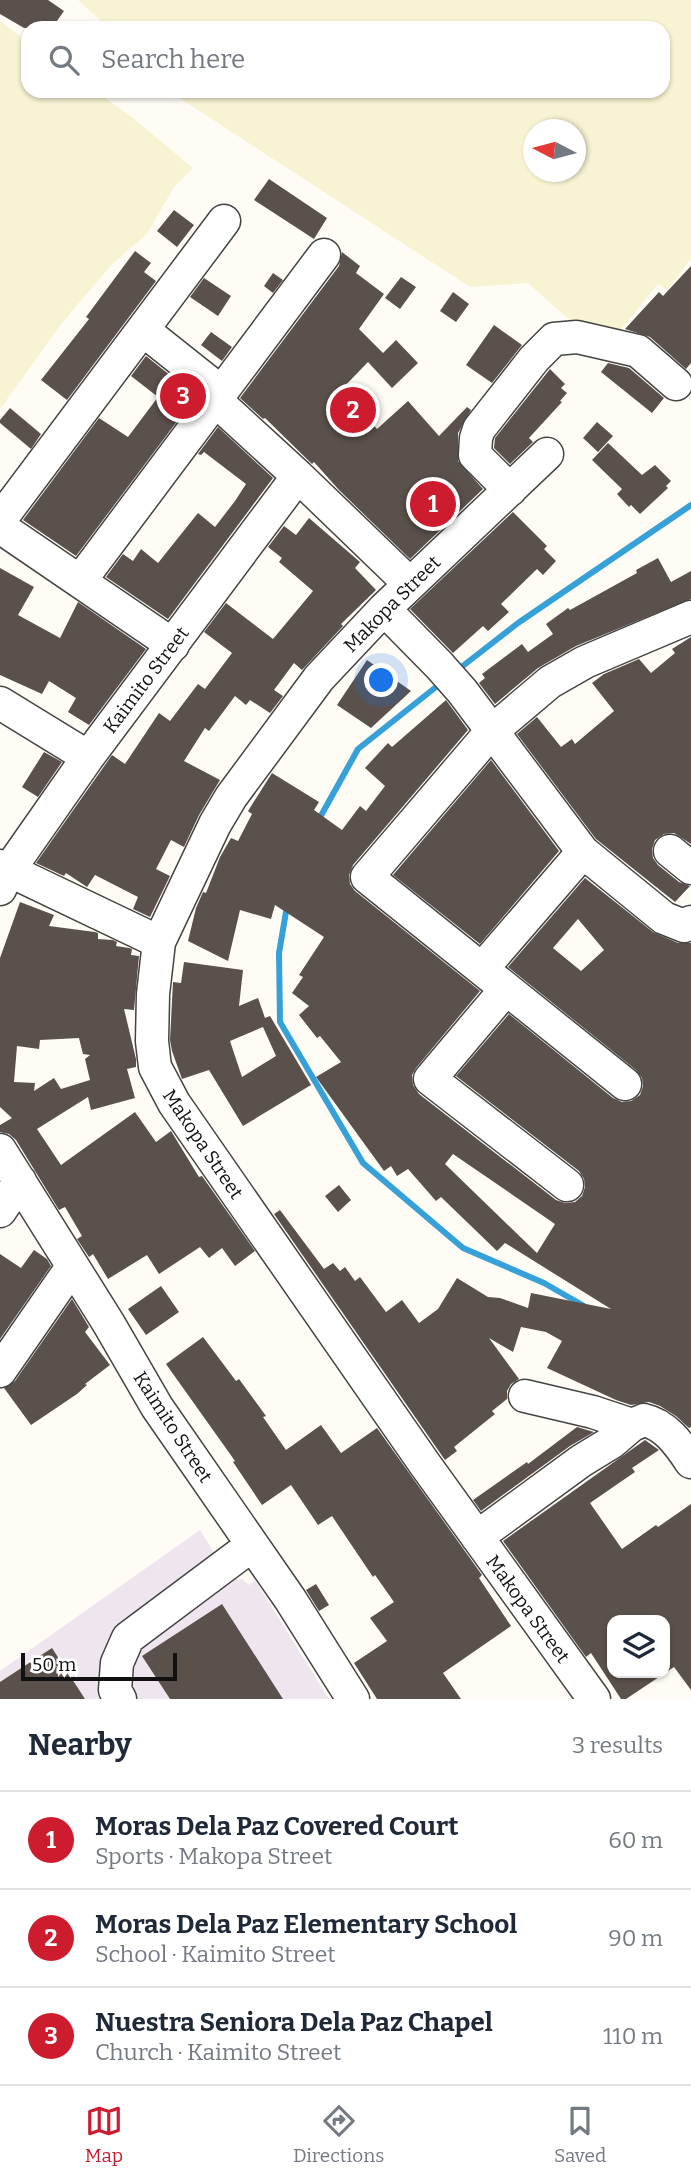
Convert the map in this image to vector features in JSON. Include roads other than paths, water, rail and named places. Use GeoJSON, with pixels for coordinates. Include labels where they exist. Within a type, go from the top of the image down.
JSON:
{"type":"FeatureCollection","features":[{"type":"Feature","properties":{"kind":"street"},"geometry":{"type":"LineString","coordinates":[[0,520],[225,221]]}},
{"type":"Feature","properties":{"kind":"street"},"geometry":{"type":"LineString","coordinates":[[80,581],[324,255]]}},
{"type":"Feature","properties":{"kind":"street"},"geometry":{"type":"LineString","coordinates":[[143,330],[218,396],[410,584]]}},
{"type":"Feature","properties":{"kind":"street"},"geometry":{"type":"LineString","coordinates":[[510,490],[475,455],[476,438],[479,429],[534,359],[554,339],[577,337],[638,351],[676,384]]}},
{"type":"Feature","properties":{"kind":"street","name":"Makopa Street"},"geometry":{"type":"LineString","coordinates":[[547,454],[384,609],[319,678],[231,797],[215,824],[159,942],[153,994],[152,1041],[155,1068],[163,1085],[477,1537],[594,1699]]}},
{"type":"Feature","properties":{"kind":"street","name":"Kaimito Street"},"geometry":{"type":"LineString","coordinates":[[3,875],[298,476]]}},
{"type":"Feature","properties":{"kind":"street"},"geometry":{"type":"LineString","coordinates":[[0,527],[173,645]]}},
{"type":"Feature","properties":{"kind":"street"},"geometry":{"type":"LineString","coordinates":[[384,609],[462,691],[583,852],[664,918],[684,926],[691,922]]}},
{"type":"Feature","properties":{"kind":"street"},"geometry":{"type":"LineString","coordinates":[[625,1084],[367,877],[491,732],[550,682],[585,662],[691,617]]}},
{"type":"Feature","properties":{"kind":"street"},"geometry":{"type":"LineString","coordinates":[[0,703],[88,757]]}},
{"type":"Feature","properties":{"kind":"street"},"geometry":{"type":"LineString","coordinates":[[482,970],[583,852]]}},
{"type":"Feature","properties":{"kind":"street"},"geometry":{"type":"LineString","coordinates":[[3,875],[159,942]]}},
{"type":"Feature","properties":{"kind":"street"},"geometry":{"type":"LineString","coordinates":[[506,989],[430,1079],[567,1185]]}},
{"type":"Feature","properties":{"kind":"street","name":"Kaimito Street"},"geometry":{"type":"LineString","coordinates":[[0,1150],[109,1324],[157,1407],[290,1599],[353,1699]]}},
{"type":"Feature","properties":{"kind":"street"},"geometry":{"type":"LineString","coordinates":[[0,1211],[20,1181]]}},
{"type":"Feature","properties":{"kind":"street"},"geometry":{"type":"LineString","coordinates":[[0,1371],[72,1267]]}},
{"type":"Feature","properties":{"kind":"street"},"geometry":{"type":"LineString","coordinates":[[525,1396],[593,1412],[632,1425]]}},
{"type":"Feature","properties":{"kind":"street"},"geometry":{"type":"LineString","coordinates":[[477,1537],[632,1425],[644,1420],[677,1441],[691,1462]]}},
{"type":"Feature","properties":{"kind":"street"},"geometry":{"type":"LineString","coordinates":[[120,1699],[115,1690],[117,1663],[128,1638],[251,1546]]}},
{"type":"Feature","properties":{"kind":"waterway"},"geometry":{"type":"LineString","coordinates":[[455,672],[518,623],[691,505]]}},
{"type":"Feature","properties":{"kind":"waterway"},"geometry":{"type":"LineString","coordinates":[[318,821],[358,749],[441,683]]}},
{"type":"Feature","properties":{"kind":"waterway"},"geometry":{"type":"LineString","coordinates":[[287,906],[279,953],[280,1022],[363,1163],[463,1248],[544,1283],[584,1306]]}},
{"type":"Feature","properties":{"kind":"place","name":"Nuestra Seniora Dela Paz Chapel"},"geometry":{"type":"Point","coordinates":[183,396]}},
{"type":"Feature","properties":{"kind":"place","name":"Moras Dela Paz Elementary School"},"geometry":{"type":"Point","coordinates":[353,410]}},
{"type":"Feature","properties":{"kind":"place","name":"Moras Dela Paz Covered Court"},"geometry":{"type":"Point","coordinates":[433,504]}}]}
